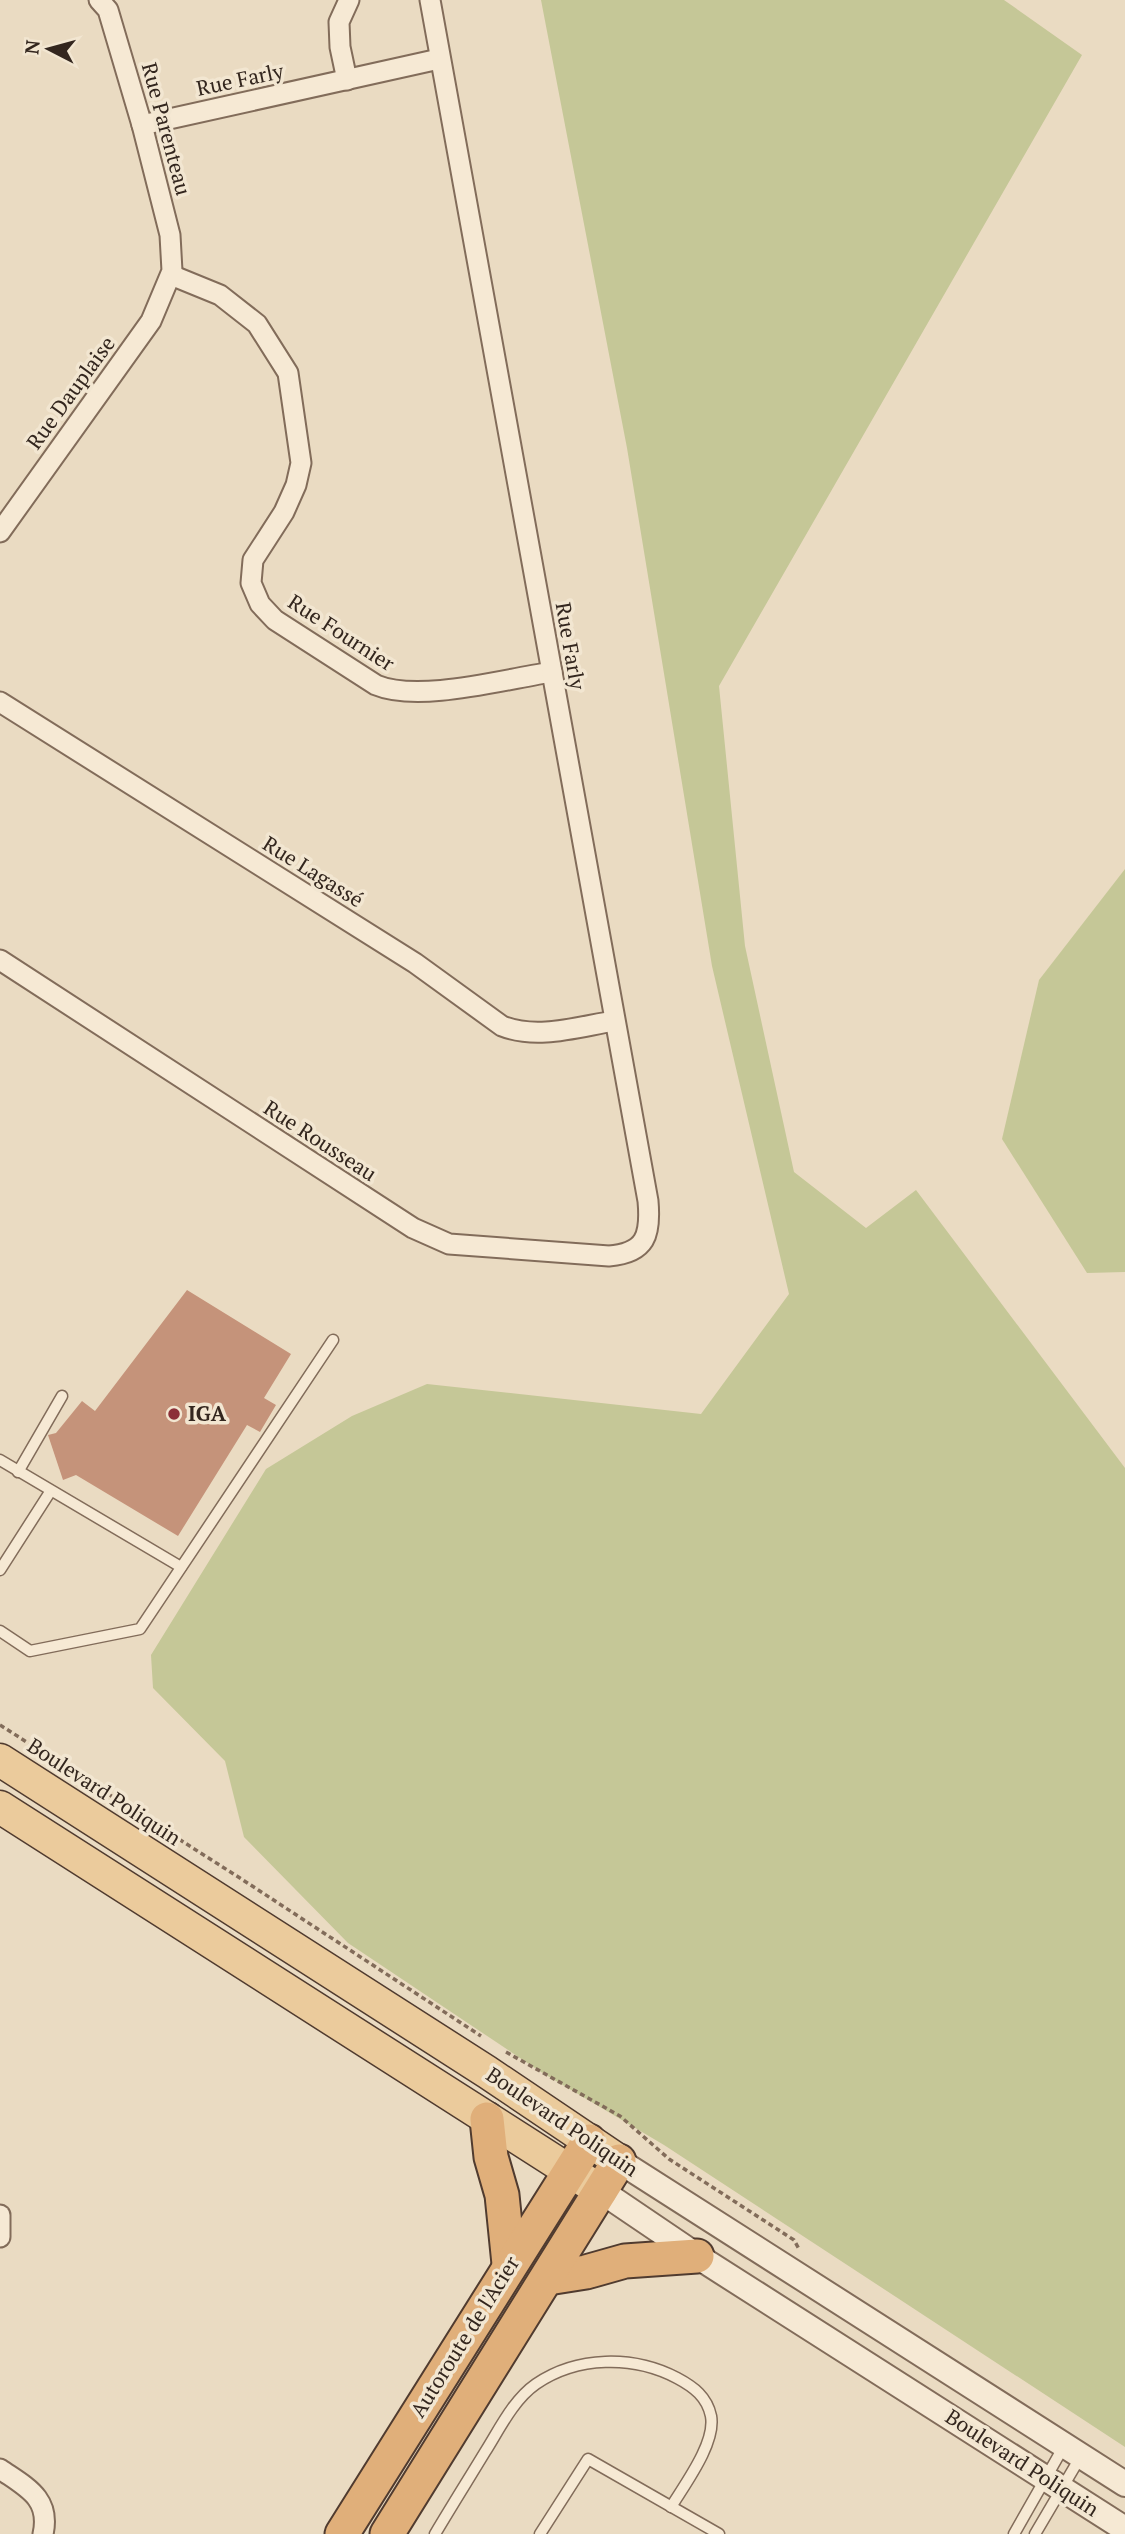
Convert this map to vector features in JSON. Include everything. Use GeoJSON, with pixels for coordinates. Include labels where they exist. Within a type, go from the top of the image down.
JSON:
{"type":"FeatureCollection","features":[{"type":"Feature","properties":{"kind":"highway"},"geometry":{"type":"LineString","coordinates":[[487,2119],[491,2157],[502,2195],[509,2264]]}},
{"type":"Feature","properties":{"kind":"highway","name":"Autoroute de l'Acier"},"geometry":{"type":"LineString","coordinates":[[342,2534],[509,2264],[589,2141]]}},
{"type":"Feature","properties":{"kind":"highway","name":"Autoroute de l'Acier"},"geometry":{"type":"LineString","coordinates":[[387,2534],[620,2161]]}},
{"type":"Feature","properties":{"kind":"highway"},"geometry":{"type":"LineString","coordinates":[[548,2278],[586,2272],[625,2260],[697,2256]]}},
{"type":"Feature","properties":{"kind":"main road","name":"Boulevard Poliquin"},"geometry":{"type":"LineString","coordinates":[[0,1760],[487,2072],[620,2161]]}},
{"type":"Feature","properties":{"kind":"main road","name":"Boulevard Poliquin"},"geometry":{"type":"LineString","coordinates":[[0,1807],[601,2191]]}},
{"type":"Feature","properties":{"kind":"street","name":"Rue Parenteau"},"geometry":{"type":"LineString","coordinates":[[99,0],[108,10],[142,125],[170,235],[171,275]]}},
{"type":"Feature","properties":{"kind":"street"},"geometry":{"type":"LineString","coordinates":[[347,80],[340,47],[339,22],[349,0]]}},
{"type":"Feature","properties":{"kind":"street","name":"Rue Farly"},"geometry":{"type":"LineString","coordinates":[[430,0],[648,1200],[645,1241]]}},
{"type":"Feature","properties":{"kind":"street","name":"Rue Farly"},"geometry":{"type":"LineString","coordinates":[[142,125],[439,59]]}},
{"type":"Feature","properties":{"kind":"street","name":"Rue Fournier"},"geometry":{"type":"LineString","coordinates":[[171,275],[220,295],[257,324],[288,373],[301,463],[296,485],[284,512],[253,560],[251,583],[260,604],[275,620],[376,685],[389,690],[424,692],[552,672]]}},
{"type":"Feature","properties":{"kind":"street","name":"Rue Dauplaise"},"geometry":{"type":"LineString","coordinates":[[1,528],[151,321],[171,275]]}},
{"type":"Feature","properties":{"kind":"street","name":"Rue Lagassé"},"geometry":{"type":"LineString","coordinates":[[0,702],[404,956],[502,1026],[516,1031],[541,1032],[614,1021]]}},
{"type":"Feature","properties":{"kind":"street","name":"Rue Rousseau"},"geometry":{"type":"LineString","coordinates":[[0,960],[435,1240],[449,1244],[609,1256],[634,1251],[645,1241]]}},
{"type":"Feature","properties":{"kind":"street","name":"Boulevard Poliquin"},"geometry":{"type":"LineString","coordinates":[[620,2161],[1125,2484]]}},
{"type":"Feature","properties":{"kind":"street","name":"Boulevard Poliquin"},"geometry":{"type":"LineString","coordinates":[[601,2191],[697,2256],[1125,2529]]}},
{"type":"Feature","properties":{"kind":"street"},"geometry":{"type":"LineString","coordinates":[[0,2215],[0,2236]]}},
{"type":"Feature","properties":{"kind":"street"},"geometry":{"type":"LineString","coordinates":[[0,2469],[34,2493],[44,2508],[43,2534]]}},
{"type":"Feature","properties":{"kind":"lane"},"geometry":{"type":"LineString","coordinates":[[0,1632],[30,1651],[140,1629],[333,1340]]}},
{"type":"Feature","properties":{"kind":"lane"},"geometry":{"type":"LineString","coordinates":[[18,1472],[62,1396]]}},
{"type":"Feature","properties":{"kind":"lane"},"geometry":{"type":"LineString","coordinates":[[0,1460],[50,1492],[181,1567]]}},
{"type":"Feature","properties":{"kind":"lane"},"geometry":{"type":"LineString","coordinates":[[0,1570],[50,1492]]}},
{"type":"Feature","properties":{"kind":"lane"},"geometry":{"type":"LineString","coordinates":[[435,2534],[509,2413],[533,2386],[561,2370],[588,2364],[622,2361],[658,2368],[694,2387],[704,2399],[711,2417],[710,2437],[671,2507]]}},
{"type":"Feature","properties":{"kind":"lane"},"geometry":{"type":"LineString","coordinates":[[1014,2534],[1054,2483],[1073,2451]]}},
{"type":"Feature","properties":{"kind":"lane"},"geometry":{"type":"LineString","coordinates":[[1035,2534],[1054,2483],[1073,2451]]}},
{"type":"Feature","properties":{"kind":"lane"},"geometry":{"type":"LineString","coordinates":[[540,2534],[588,2459],[719,2534]]}},
{"type":"Feature","properties":{"kind":"path","name":"Boulevard Poliquin"},"geometry":{"type":"LineString","coordinates":[[0,1725],[491,2043]]}},
{"type":"Feature","properties":{"kind":"path","name":"Boulevard Poliquin"},"geometry":{"type":"LineString","coordinates":[[502,2050],[620,2116],[669,2159],[794,2240],[798,2244],[799,2252]]}},
{"type":"Feature","properties":{"kind":"green space"},"geometry":{"type":"Polygon","coordinates":[[[541,0],[1004,0],[1082,55],[719,686],[745,946],[794,1172],[866,1228],[916,1190],[1125,1468],[1125,2447],[664,2145],[541,2072],[348,1943],[244,1837],[225,1761],[153,1688],[151,1655],[266,1469],[352,1416],[427,1384],[701,1414],[789,1294],[712,966],[627,448],[541,0]]]}},
{"type":"Feature","properties":{"kind":"green space"},"geometry":{"type":"Polygon","coordinates":[[[1125,869],[1125,1272],[1087,1273],[1002,1139],[1039,980],[1125,869]]]}},
{"type":"Feature","properties":{"kind":"building"},"geometry":{"type":"Polygon","coordinates":[[[187,1290],[291,1354],[264,1398],[276,1405],[260,1432],[247,1425],[178,1536],[76,1475],[63,1480],[48,1435],[56,1433],[82,1401],[95,1411],[187,1290]]]}},
{"type":"Feature","properties":{"kind":"place","name":"IGA"},"geometry":{"type":"Point","coordinates":[174,1414]}}]}
